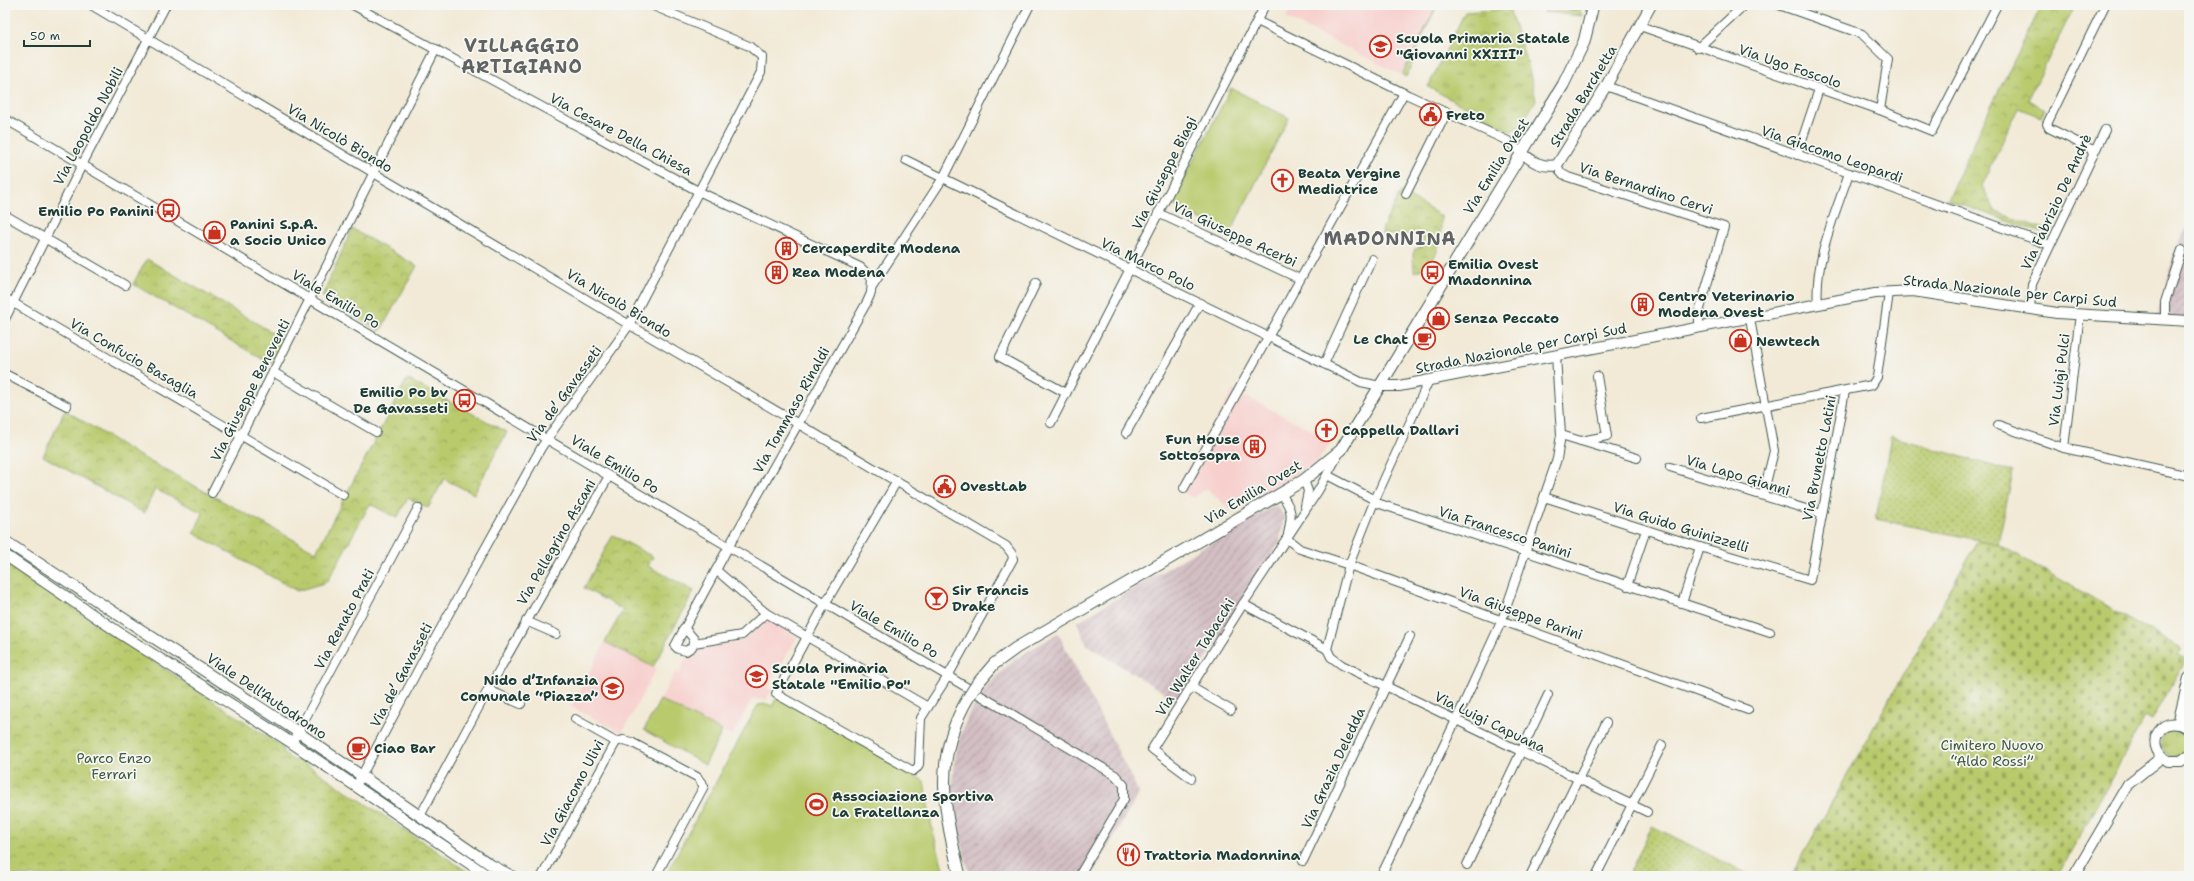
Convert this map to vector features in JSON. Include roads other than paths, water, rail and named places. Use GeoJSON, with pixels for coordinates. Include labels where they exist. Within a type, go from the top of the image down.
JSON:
{"type":"FeatureCollection","features":[{"type":"Feature","properties":{"kind":"main road","name":"Via Emilia Ovest"},"geometry":{"type":"LineString","coordinates":[[960,876],[945,810],[944,772],[952,730],[968,698],[977,684],[1002,658],[1054,624],[1282,494],[1304,480],[1341,450],[1380,386],[1395,358],[1563,85],[1578,56],[1588,31],[1593,5]]}},
{"type":"Feature","properties":{"kind":"street","name":"Via Nicolò Biondo"},"geometry":{"type":"LineString","coordinates":[[91,5],[629,325],[897,481],[1006,546],[1012,554],[1013,559],[948,676],[921,718],[918,767],[913,771],[776,694],[807,636]]}},
{"type":"Feature","properties":{"kind":"street","name":"Via Leopoldo Nobili"},"geometry":{"type":"LineString","coordinates":[[5,319],[82,165],[166,5]]}},
{"type":"Feature","properties":{"kind":"street","name":"Via Cesare Della Chiesa"},"geometry":{"type":"LineString","coordinates":[[353,5],[698,191],[860,267],[872,278],[873,285]]}},
{"type":"Feature","properties":{"kind":"street","name":"Via de’ Gavasseti"},"geometry":{"type":"LineString","coordinates":[[356,786],[427,653],[547,439],[560,418],[604,363],[629,325],[761,72],[762,57],[749,46],[651,5]]}},
{"type":"Feature","properties":{"kind":"street","name":"Via Tommaso Rinaldi"},"geometry":{"type":"LineString","coordinates":[[683,630],[867,302],[873,285],[943,178],[1030,5]]}},
{"type":"Feature","properties":{"kind":"street","name":"Via Giuseppe Biagi"},"geometry":{"type":"LineString","coordinates":[[1051,423],[1264,5]]}},
{"type":"Feature","properties":{"kind":"street","name":"Strada Barchetta"},"geometry":{"type":"LineString","coordinates":[[1522,153],[1533,162],[1546,166],[1557,165],[1606,86],[1651,5]]}},
{"type":"Feature","properties":{"kind":"street"},"geometry":{"type":"LineString","coordinates":[[1698,48],[1744,5]]}},
{"type":"Feature","properties":{"kind":"street"},"geometry":{"type":"LineString","coordinates":[[1779,5],[1862,34],[1888,59],[1880,110]]}},
{"type":"Feature","properties":{"kind":"street","name":"Via Ugo Foscolo"},"geometry":{"type":"LineString","coordinates":[[1640,26],[1698,48],[1880,110],[1932,131],[1997,5]]}},
{"type":"Feature","properties":{"kind":"street"},"geometry":{"type":"LineString","coordinates":[[2093,155],[2091,149],[2049,128],[2047,124],[2106,5]]}},
{"type":"Feature","properties":{"kind":"street"},"geometry":{"type":"LineString","coordinates":[[1257,21],[1404,93],[1508,141],[1522,153]]}},
{"type":"Feature","properties":{"kind":"street","name":"Via Giuseppe Beneventi"},"geometry":{"type":"LineString","coordinates":[[212,493],[436,49]]}},
{"type":"Feature","properties":{"kind":"street","name":"Via Giacomo Leopardi"},"geometry":{"type":"LineString","coordinates":[[1606,86],[2050,245]]}},
{"type":"Feature","properties":{"kind":"street"},"geometry":{"type":"LineString","coordinates":[[1797,155],[1819,89]]}},
{"type":"Feature","properties":{"kind":"street"},"geometry":{"type":"LineString","coordinates":[[1184,488],[1404,93]]}},
{"type":"Feature","properties":{"kind":"street"},"geometry":{"type":"LineString","coordinates":[[1406,194],[1446,112]]}},
{"type":"Feature","properties":{"kind":"street","name":"Viale Emilio Po"},"geometry":{"type":"LineString","coordinates":[[5,119],[1115,775],[1124,784],[1125,794],[1079,876]]}},
{"type":"Feature","properties":{"kind":"street","name":"Via Fabrizio De Andrè"},"geometry":{"type":"LineString","coordinates":[[2030,309],[2032,284],[2105,130]]}},
{"type":"Feature","properties":{"kind":"street","name":"Via Marco Polo"},"geometry":{"type":"LineString","coordinates":[[906,160],[1360,382],[1380,386]]}},
{"type":"Feature","properties":{"kind":"street","name":"Via Bernardino Cervi"},"geometry":{"type":"LineString","coordinates":[[1557,165],[1561,173],[1568,177],[1724,227],[1699,312],[1699,328]]}},
{"type":"Feature","properties":{"kind":"street"},"geometry":{"type":"LineString","coordinates":[[1818,305],[1817,288],[1827,237],[1849,173]]}},
{"type":"Feature","properties":{"kind":"street","name":"Via Giuseppe Acerbi"},"geometry":{"type":"LineString","coordinates":[[1158,213],[1300,279]]}},
{"type":"Feature","properties":{"kind":"street"},"geometry":{"type":"LineString","coordinates":[[5,215],[125,285]]}},
{"type":"Feature","properties":{"kind":"street"},"geometry":{"type":"LineString","coordinates":[[2165,320],[2165,302],[2182,250]]}},
{"type":"Feature","properties":{"kind":"street"},"geometry":{"type":"LineString","coordinates":[[1324,364],[1372,259]]}},
{"type":"Feature","properties":{"kind":"street"},"geometry":{"type":"LineString","coordinates":[[1036,283],[1000,357],[1066,393]]}},
{"type":"Feature","properties":{"kind":"street","name":"Strada Nazionale per Carpi Sud"},"geometry":{"type":"LineString","coordinates":[[1380,386],[1395,386],[1429,380],[1750,319],[1875,293],[1913,291],[2030,309],[2189,322]]}},
{"type":"Feature","properties":{"kind":"street","name":"Via Brunetto Latini"},"geometry":{"type":"LineString","coordinates":[[1810,580],[1845,391],[1872,385],[1877,377],[1889,293]]}},
{"type":"Feature","properties":{"kind":"street"},"geometry":{"type":"LineString","coordinates":[[5,298],[13,303]]}},
{"type":"Feature","properties":{"kind":"street","name":"Via Confucio Basaglia"},"geometry":{"type":"LineString","coordinates":[[13,303],[343,495]]}},
{"type":"Feature","properties":{"kind":"street"},"geometry":{"type":"LineString","coordinates":[[1126,433],[1200,303]]}},
{"type":"Feature","properties":{"kind":"street","name":"Via Luigi Pulci"},"geometry":{"type":"LineString","coordinates":[[2064,448],[2080,314]]}},
{"type":"Feature","properties":{"kind":"street"},"geometry":{"type":"LineString","coordinates":[[1750,319],[1774,451],[1763,496]]}},
{"type":"Feature","properties":{"kind":"street"},"geometry":{"type":"LineString","coordinates":[[1380,876],[1456,720],[1502,620],[1557,459],[1561,435],[1556,356]]}},
{"type":"Feature","properties":{"kind":"street"},"geometry":{"type":"LineString","coordinates":[[273,372],[376,432]]}},
{"type":"Feature","properties":{"kind":"street"},"geometry":{"type":"LineString","coordinates":[[5,374],[68,406]]}},
{"type":"Feature","properties":{"kind":"street"},"geometry":{"type":"LineString","coordinates":[[1581,441],[1608,436],[1597,376]]}},
{"type":"Feature","properties":{"kind":"street"},"geometry":{"type":"LineString","coordinates":[[1243,604],[1327,649],[1350,565],[1375,501],[1429,380]]}},
{"type":"Feature","properties":{"kind":"street"},"geometry":{"type":"LineString","coordinates":[[1701,418],[1845,391]]}},
{"type":"Feature","properties":{"kind":"street","name":"Via Luigi Pulci"},"geometry":{"type":"LineString","coordinates":[[1998,425],[2064,448],[2189,476]]}},
{"type":"Feature","properties":{"kind":"street"},"geometry":{"type":"LineString","coordinates":[[1561,435],[1637,458]]}},
{"type":"Feature","properties":{"kind":"street","name":"Via Walter Tabacchi"},"geometry":{"type":"LineString","coordinates":[[1191,778],[1152,749],[1243,604],[1287,539],[1341,450]]}},
{"type":"Feature","properties":{"kind":"street","name":"Via Lapo Gianni"},"geometry":{"type":"LineString","coordinates":[[1670,467],[1822,514]]}},
{"type":"Feature","properties":{"kind":"street","name":"Via Francesco Panini"},"geometry":{"type":"LineString","coordinates":[[1327,475],[1375,501],[1524,552],[1770,632]]}},
{"type":"Feature","properties":{"kind":"street","name":"Via Pellegrino Ascani"},"geometry":{"type":"LineString","coordinates":[[420,816],[526,620],[609,476]]}},
{"type":"Feature","properties":{"kind":"street","name":"Via Walter Tabacchi"},"geometry":{"type":"LineString","coordinates":[[1287,539],[1307,501],[1308,491],[1304,480]]}},
{"type":"Feature","properties":{"kind":"street"},"geometry":{"type":"LineString","coordinates":[[807,636],[897,481]]}},
{"type":"Feature","properties":{"kind":"street","name":"Via Walter Tabacchi"},"geometry":{"type":"LineString","coordinates":[[1282,494],[1288,503],[1292,514],[1287,539]]}},
{"type":"Feature","properties":{"kind":"street","name":"Via Guido Guinizzelli"},"geometry":{"type":"LineString","coordinates":[[1544,497],[1700,547],[1810,580]]}},
{"type":"Feature","properties":{"kind":"street","name":"Via Renato Prati"},"geometry":{"type":"LineString","coordinates":[[292,743],[418,508]]}},
{"type":"Feature","properties":{"kind":"street"},"geometry":{"type":"LineString","coordinates":[[1628,586],[1646,530]]}},
{"type":"Feature","properties":{"kind":"street","name":"Via Giuseppe Parini"},"geometry":{"type":"LineString","coordinates":[[1287,539],[1300,549],[1350,565],[1748,710]]}},
{"type":"Feature","properties":{"kind":"street","name":"Viale Dell'Autodromo"},"geometry":{"type":"LineString","coordinates":[[5,541],[298,732],[491,865],[512,876]]}},
{"type":"Feature","properties":{"kind":"street"},"geometry":{"type":"LineString","coordinates":[[1682,604],[1700,547]]}},
{"type":"Feature","properties":{"kind":"street","name":"Viale Dell'Autodromo"},"geometry":{"type":"LineString","coordinates":[[5,555],[121,634],[292,743],[487,875]]}},
{"type":"Feature","properties":{"kind":"street"},"geometry":{"type":"LineString","coordinates":[[716,570],[766,613],[928,707]]}},
{"type":"Feature","properties":{"kind":"street"},"geometry":{"type":"LineString","coordinates":[[694,643],[692,634],[683,630],[675,646],[678,649],[686,651],[692,647],[694,643],[742,635],[766,613]]}},
{"type":"Feature","properties":{"kind":"street","name":"Via Pellegrino Ascani"},"geometry":{"type":"LineString","coordinates":[[526,620],[556,634]]}},
{"type":"Feature","properties":{"kind":"street","name":"Via Grazia Deledda"},"geometry":{"type":"LineString","coordinates":[[1303,861],[1410,636]]}},
{"type":"Feature","properties":{"kind":"street","name":"Via Luigi Capuana"},"geometry":{"type":"LineString","coordinates":[[1327,649],[1331,657],[1342,665],[1648,812]]}},
{"type":"Feature","properties":{"kind":"street"},"geometry":{"type":"LineString","coordinates":[[2178,724],[2189,678]]}},
{"type":"Feature","properties":{"kind":"street"},"geometry":{"type":"LineString","coordinates":[[1191,687],[1231,710]]}},
{"type":"Feature","properties":{"kind":"street"},"geometry":{"type":"LineString","coordinates":[[488,690],[521,704]]}},
{"type":"Feature","properties":{"kind":"street"},"geometry":{"type":"LineString","coordinates":[[1467,866],[1548,695]]}},
{"type":"Feature","properties":{"kind":"street","name":"Via Giacomo Ulivi"},"geometry":{"type":"LineString","coordinates":[[542,876],[616,742],[575,719]]}},
{"type":"Feature","properties":{"kind":"street"},"geometry":{"type":"LineString","coordinates":[[1530,876],[1606,723]]}},
{"type":"Feature","properties":{"kind":"street"},"geometry":{"type":"LineString","coordinates":[[2189,730],[2178,724],[2166,725],[2157,734],[2155,747],[2162,757],[2174,762],[2181,761],[2189,755]]}},
{"type":"Feature","properties":{"kind":"street"},"geometry":{"type":"LineString","coordinates":[[616,742],[623,740],[631,742],[697,777],[704,786],[656,876]]}},
{"type":"Feature","properties":{"kind":"street"},"geometry":{"type":"LineString","coordinates":[[1596,876],[1662,745]]}},
{"type":"Feature","properties":{"kind":"street"},"geometry":{"type":"LineString","coordinates":[[2074,876],[2128,784],[2162,757]]}},
{"type":"Feature","properties":{"kind":"street"},"geometry":{"type":"LineString","coordinates":[[487,875],[491,865]]}},
{"type":"Feature","properties":{"kind":"place","name":"Scuola Primaria Statale \"Giovanni XXIII\""},"geometry":{"type":"Point","coordinates":[1380,46]}},
{"type":"Feature","properties":{"kind":"place","name":"Freto"},"geometry":{"type":"Point","coordinates":[1431,115]}},
{"type":"Feature","properties":{"kind":"place","name":"Beata Vergine Mediatrice"},"geometry":{"type":"Point","coordinates":[1282,181]}},
{"type":"Feature","properties":{"kind":"place","name":"Emilio Po Panini"},"geometry":{"type":"Point","coordinates":[169,211]}},
{"type":"Feature","properties":{"kind":"place","name":"Panini S.p.A. a Socio Unico"},"geometry":{"type":"Point","coordinates":[214,232]}},
{"type":"Feature","properties":{"kind":"place","name":"Cercaperdite Modena"},"geometry":{"type":"Point","coordinates":[787,248]}},
{"type":"Feature","properties":{"kind":"place","name":"Rea Modena"},"geometry":{"type":"Point","coordinates":[776,272]}},
{"type":"Feature","properties":{"kind":"place","name":"Emilia Ovest Madonnina"},"geometry":{"type":"Point","coordinates":[1432,272]}},
{"type":"Feature","properties":{"kind":"place","name":"Centro Veterinario Modena Ovest"},"geometry":{"type":"Point","coordinates":[1642,304]}},
{"type":"Feature","properties":{"kind":"place","name":"Senza Peccato"},"geometry":{"type":"Point","coordinates":[1438,318]}},
{"type":"Feature","properties":{"kind":"place","name":"Le Chat"},"geometry":{"type":"Point","coordinates":[1424,339]}},
{"type":"Feature","properties":{"kind":"place","name":"Newtech"},"geometry":{"type":"Point","coordinates":[1740,341]}},
{"type":"Feature","properties":{"kind":"place","name":"Emilio Po bv De Gavasseti"},"geometry":{"type":"Point","coordinates":[464,400]}},
{"type":"Feature","properties":{"kind":"place","name":"Cappella Dallari"},"geometry":{"type":"Point","coordinates":[1326,430]}},
{"type":"Feature","properties":{"kind":"place","name":"Fun House Sottosopra"},"geometry":{"type":"Point","coordinates":[1255,447]}},
{"type":"Feature","properties":{"kind":"place","name":"OvestLab"},"geometry":{"type":"Point","coordinates":[945,486]}},
{"type":"Feature","properties":{"kind":"place","name":"Sir Francis Drake"},"geometry":{"type":"Point","coordinates":[937,598]}},
{"type":"Feature","properties":{"kind":"place","name":"Scuola Primaria Statale \"Emilio Po\""},"geometry":{"type":"Point","coordinates":[757,676]}},
{"type":"Feature","properties":{"kind":"place","name":"Nido d’Infanzia Comunale “Piazza”"},"geometry":{"type":"Point","coordinates":[613,688]}},
{"type":"Feature","properties":{"kind":"place","name":"Ciao Bar"},"geometry":{"type":"Point","coordinates":[359,748]}},
{"type":"Feature","properties":{"kind":"place","name":"Associazione Sportiva La Fratellanza"},"geometry":{"type":"Point","coordinates":[816,804]}},
{"type":"Feature","properties":{"kind":"place","name":"Trattoria Madonnina"},"geometry":{"type":"Point","coordinates":[1128,855]}},
{"type":"Feature","properties":{"kind":"district","name":"VILLAGGIO ARTIGIANO"},"geometry":{"type":"Point","coordinates":[522,56]}},
{"type":"Feature","properties":{"kind":"district","name":"MADONNINA"},"geometry":{"type":"Point","coordinates":[1390,239]}},
{"type":"Feature","properties":{"kind":"park label","name":"Cimitero Nuovo “Aldo Rossi”"},"geometry":{"type":"Point","coordinates":[1992,754]}},
{"type":"Feature","properties":{"kind":"park label","name":"Parco Enzo Ferrari"},"geometry":{"type":"Point","coordinates":[114,766]}}]}
